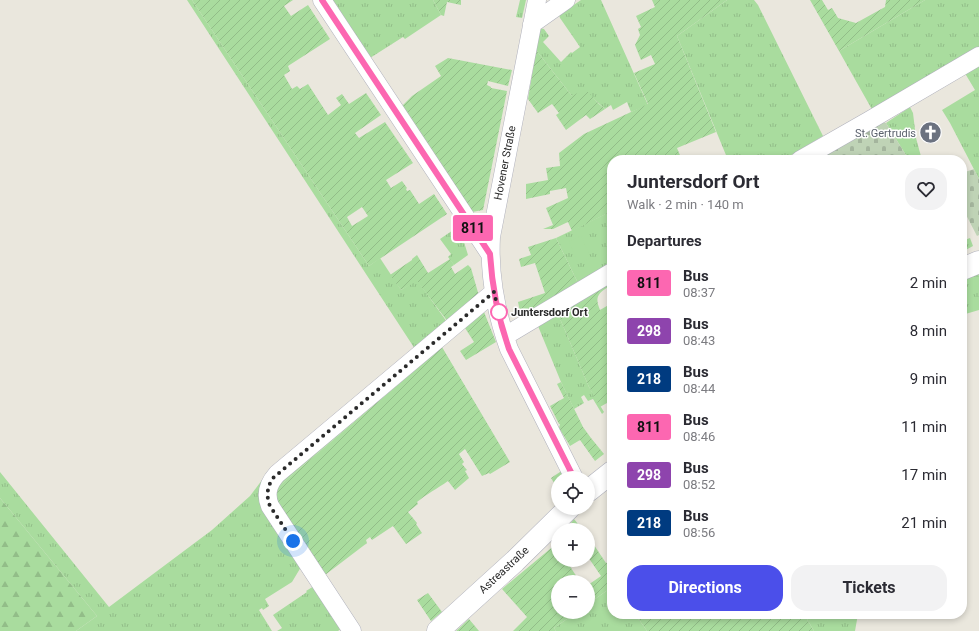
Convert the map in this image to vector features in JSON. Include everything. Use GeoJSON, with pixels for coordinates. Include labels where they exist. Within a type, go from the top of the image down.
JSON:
{"type":"FeatureCollection","features":[{"type":"Feature","properties":{"kind":"street"},"geometry":{"type":"LineString","coordinates":[[322,0],[490,254]]}},
{"type":"Feature","properties":{"kind":"street","name":"Hovener Straße"},"geometry":{"type":"LineString","coordinates":[[537,0],[491,237],[491,273],[504,336],[513,357],[570,471]]}},
{"type":"Feature","properties":{"kind":"street"},"geometry":{"type":"LineString","coordinates":[[532,24],[566,0]]}},
{"type":"Feature","properties":{"kind":"street"},"geometry":{"type":"LineString","coordinates":[[809,155],[979,56]]}},
{"type":"Feature","properties":{"kind":"street"},"geometry":{"type":"LineString","coordinates":[[967,267],[979,262]]}},
{"type":"Feature","properties":{"kind":"street"},"geometry":{"type":"LineString","coordinates":[[504,336],[607,275]]}},
{"type":"Feature","properties":{"kind":"street"},"geometry":{"type":"LineString","coordinates":[[352,631],[270,506],[267,497],[268,487],[277,474],[494,292]]}},
{"type":"Feature","properties":{"kind":"street"},"geometry":{"type":"LineString","coordinates":[[595,485],[607,476]]}},
{"type":"Feature","properties":{"kind":"street","name":"Astreastraße"},"geometry":{"type":"LineString","coordinates":[[438,631],[515,561],[562,515]]}},
{"type":"Feature","properties":{"kind":"green space"},"geometry":{"type":"Polygon","coordinates":[[[187,0],[192,0],[369,266],[380,258],[401,290],[417,280],[447,322],[416,369],[278,487],[301,567],[292,582],[265,599],[269,606],[263,610],[262,608],[259,610],[272,631],[76,631],[97,616],[0,498],[0,472],[109,607],[212,530],[250,496],[262,480],[415,349],[187,0]]]}},
{"type":"Feature","properties":{"kind":"green space"},"geometry":{"type":"Polygon","coordinates":[[[192,0],[293,0],[284,6],[291,16],[308,5],[330,39],[288,66],[290,71],[284,75],[292,89],[297,86],[300,89],[308,84],[328,115],[341,105],[336,98],[342,94],[349,104],[366,93],[381,115],[355,133],[359,138],[385,122],[413,163],[386,180],[391,188],[402,181],[407,188],[407,191],[410,190],[419,204],[434,194],[447,214],[369,266],[192,0]],[[362,207],[347,217],[352,226],[368,216],[362,207]]]}},
{"type":"Feature","properties":{"kind":"green space"},"geometry":{"type":"Polygon","coordinates":[[[331,0],[433,0],[441,15],[405,39],[403,37],[370,58],[331,0]]]}},
{"type":"Feature","properties":{"kind":"green space"},"geometry":{"type":"Polygon","coordinates":[[[433,0],[461,0],[461,5],[447,2],[444,16],[441,15],[433,0]]]}},
{"type":"Feature","properties":{"kind":"green space"},"geometry":{"type":"Polygon","coordinates":[[[520,0],[526,0],[522,18],[516,17],[520,0]]]}},
{"type":"Feature","properties":{"kind":"green space"},"geometry":{"type":"Polygon","coordinates":[[[581,0],[601,0],[648,105],[631,112],[627,102],[613,110],[611,105],[605,109],[593,98],[572,96],[536,50],[540,28],[544,29],[549,36],[543,42],[561,62],[571,52],[572,53],[580,47],[559,15],[581,0]]]}},
{"type":"Feature","properties":{"kind":"green space"},"geometry":{"type":"Polygon","coordinates":[[[652,0],[727,0],[677,36],[716,132],[677,148],[680,155],[607,155],[607,214],[572,231],[568,222],[553,229],[543,229],[553,225],[546,208],[568,198],[566,188],[550,191],[550,194],[526,199],[526,184],[548,180],[546,168],[560,166],[559,153],[584,134],[648,104],[634,73],[655,64],[651,55],[641,60],[635,45],[640,35],[638,29],[641,27],[636,16],[655,7],[652,0]]]}},
{"type":"Feature","properties":{"kind":"green space"},"geometry":{"type":"Polygon","coordinates":[[[727,0],[754,0],[758,5],[823,136],[791,155],[726,155],[677,36],[727,0]]]}},
{"type":"Feature","properties":{"kind":"green space"},"geometry":{"type":"Polygon","coordinates":[[[810,0],[822,0],[828,10],[832,8],[838,18],[856,23],[885,7],[886,0],[925,0],[839,51],[810,0]]]}},
{"type":"Feature","properties":{"kind":"green space"},"geometry":{"type":"Polygon","coordinates":[[[925,0],[979,0],[979,51],[874,113],[839,51],[925,0]]]}},
{"type":"Feature","properties":{"kind":"green space"},"geometry":{"type":"Polygon","coordinates":[[[536,50],[572,96],[585,89],[605,109],[590,119],[586,115],[566,130],[556,115],[559,113],[552,104],[538,113],[528,99],[536,50]]]}},
{"type":"Feature","properties":{"kind":"green space"},"geometry":{"type":"Polygon","coordinates":[[[448,58],[512,70],[508,86],[488,81],[487,85],[491,88],[507,91],[483,210],[472,212],[402,106],[412,96],[441,76],[435,66],[448,58]]]}},
{"type":"Feature","properties":{"kind":"green space"},"geometry":{"type":"Polygon","coordinates":[[[979,61],[979,179],[942,110],[975,90],[963,70],[979,61]]]}},
{"type":"Feature","properties":{"kind":"green space"},"geometry":{"type":"Polygon","coordinates":[[[910,107],[913,113],[916,138],[921,155],[906,155],[886,123],[910,107]]]}},
{"type":"Feature","properties":{"kind":"green space"},"geometry":{"type":"Polygon","coordinates":[[[880,122],[886,123],[906,155],[824,155],[880,122]]]}},
{"type":"Feature","properties":{"kind":"green space"},"geometry":{"type":"Polygon","coordinates":[[[974,169],[979,179],[979,235],[977,236],[967,217],[967,171],[974,169]]]}},
{"type":"Feature","properties":{"kind":"green space"},"geometry":{"type":"Polygon","coordinates":[[[607,213],[607,266],[578,283],[556,238],[607,213]]]}},
{"type":"Feature","properties":{"kind":"green space"},"geometry":{"type":"Polygon","coordinates":[[[459,226],[468,255],[454,265],[448,257],[451,254],[440,239],[459,226]]]}},
{"type":"Feature","properties":{"kind":"green space"},"geometry":{"type":"Polygon","coordinates":[[[581,236],[591,258],[578,264],[569,241],[581,236]]]}},
{"type":"Feature","properties":{"kind":"green space"},"geometry":{"type":"Polygon","coordinates":[[[556,238],[578,283],[521,317],[518,302],[545,293],[535,263],[521,267],[519,259],[531,255],[528,247],[556,238]]]}},
{"type":"Feature","properties":{"kind":"green space"},"geometry":{"type":"Polygon","coordinates":[[[970,238],[973,246],[967,249],[967,239],[970,238]]]}},
{"type":"Feature","properties":{"kind":"green space"},"geometry":{"type":"Polygon","coordinates":[[[417,255],[428,273],[450,259],[454,265],[451,267],[455,274],[468,265],[471,268],[479,296],[448,322],[417,281],[401,290],[390,275],[417,255]]]}},
{"type":"Feature","properties":{"kind":"green space"},"geometry":{"type":"Polygon","coordinates":[[[979,270],[979,310],[967,314],[967,275],[979,270]]]}},
{"type":"Feature","properties":{"kind":"green space"},"geometry":{"type":"Polygon","coordinates":[[[606,285],[607,286],[607,288],[599,294],[597,299],[600,310],[607,306],[607,403],[600,407],[589,387],[558,314],[606,285]]]}},
{"type":"Feature","properties":{"kind":"green space"},"geometry":{"type":"Polygon","coordinates":[[[484,312],[496,342],[466,360],[460,351],[474,342],[465,328],[484,312]]]}},
{"type":"Feature","properties":{"kind":"green space"},"geometry":{"type":"Polygon","coordinates":[[[558,314],[589,387],[604,412],[602,414],[593,399],[588,401],[584,395],[581,397],[584,403],[574,409],[561,382],[538,326],[558,314]]]}},
{"type":"Feature","properties":{"kind":"green space"},"geometry":{"type":"Polygon","coordinates":[[[442,347],[510,462],[490,474],[489,473],[482,476],[465,449],[459,454],[464,462],[462,464],[467,470],[465,471],[469,478],[455,490],[448,481],[420,499],[417,502],[418,504],[408,512],[417,523],[416,524],[422,533],[406,544],[393,526],[372,540],[370,537],[366,540],[367,543],[325,575],[276,501],[278,487],[442,347]]]}},
{"type":"Feature","properties":{"kind":"green space"},"geometry":{"type":"Polygon","coordinates":[[[561,382],[583,427],[604,454],[595,461],[580,440],[570,446],[559,428],[560,424],[550,406],[564,398],[557,384],[561,382]]]}},
{"type":"Feature","properties":{"kind":"green space"},"geometry":{"type":"Polygon","coordinates":[[[0,498],[97,616],[76,631],[0,631],[0,498]]]}},
{"type":"Feature","properties":{"kind":"green space"},"geometry":{"type":"Polygon","coordinates":[[[574,519],[577,523],[571,523],[574,519]]]}},
{"type":"Feature","properties":{"kind":"green space"},"geometry":{"type":"Polygon","coordinates":[[[595,546],[607,562],[607,591],[595,599],[595,580],[601,576],[595,567],[595,546]]]}},
{"type":"Feature","properties":{"kind":"green space"},"geometry":{"type":"Polygon","coordinates":[[[551,548],[551,567],[570,567],[576,575],[551,575],[551,619],[567,619],[554,628],[556,631],[513,631],[527,617],[502,589],[551,548]]]}},
{"type":"Feature","properties":{"kind":"green space"},"geometry":{"type":"Polygon","coordinates":[[[314,586],[342,628],[338,631],[277,631],[282,628],[273,615],[314,586]]]}},
{"type":"Feature","properties":{"kind":"green space"},"geometry":{"type":"Polygon","coordinates":[[[607,591],[607,619],[639,619],[647,631],[556,631],[554,628],[567,619],[595,619],[595,599],[607,591]]]}},
{"type":"Feature","properties":{"kind":"green space"},"geometry":{"type":"Polygon","coordinates":[[[428,593],[442,612],[431,621],[417,600],[428,593]]]}},
{"type":"Feature","properties":{"kind":"green space"},"geometry":{"type":"Polygon","coordinates":[[[469,619],[479,631],[456,631],[469,619]]]}},
{"type":"Feature","properties":{"kind":"green space"},"geometry":{"type":"Polygon","coordinates":[[[639,619],[807,619],[814,631],[647,631],[639,619]]]}},
{"type":"Feature","properties":{"kind":"green space"},"geometry":{"type":"Polygon","coordinates":[[[807,619],[857,619],[855,631],[814,631],[807,619]]]}},
{"type":"Feature","properties":{"kind":"bus line","name":"811"},"geometry":{"type":"LineString","coordinates":[[322,0],[490,254],[494,292],[504,336],[509,349],[570,471]]}},
{"type":"Feature","properties":{"kind":"place","name":"St. Gertrudis"},"geometry":{"type":"Point","coordinates":[931,133]}},
{"type":"Feature","properties":{"kind":"place","name":"Juntersdorf Ort"},"geometry":{"type":"Point","coordinates":[499,312]}},
{"type":"Feature","properties":{"kind":"route"},"geometry":{"type":"LineString","coordinates":[[293,541],[268,501],[268,487],[273,478],[494,292],[499,312]]}}]}
